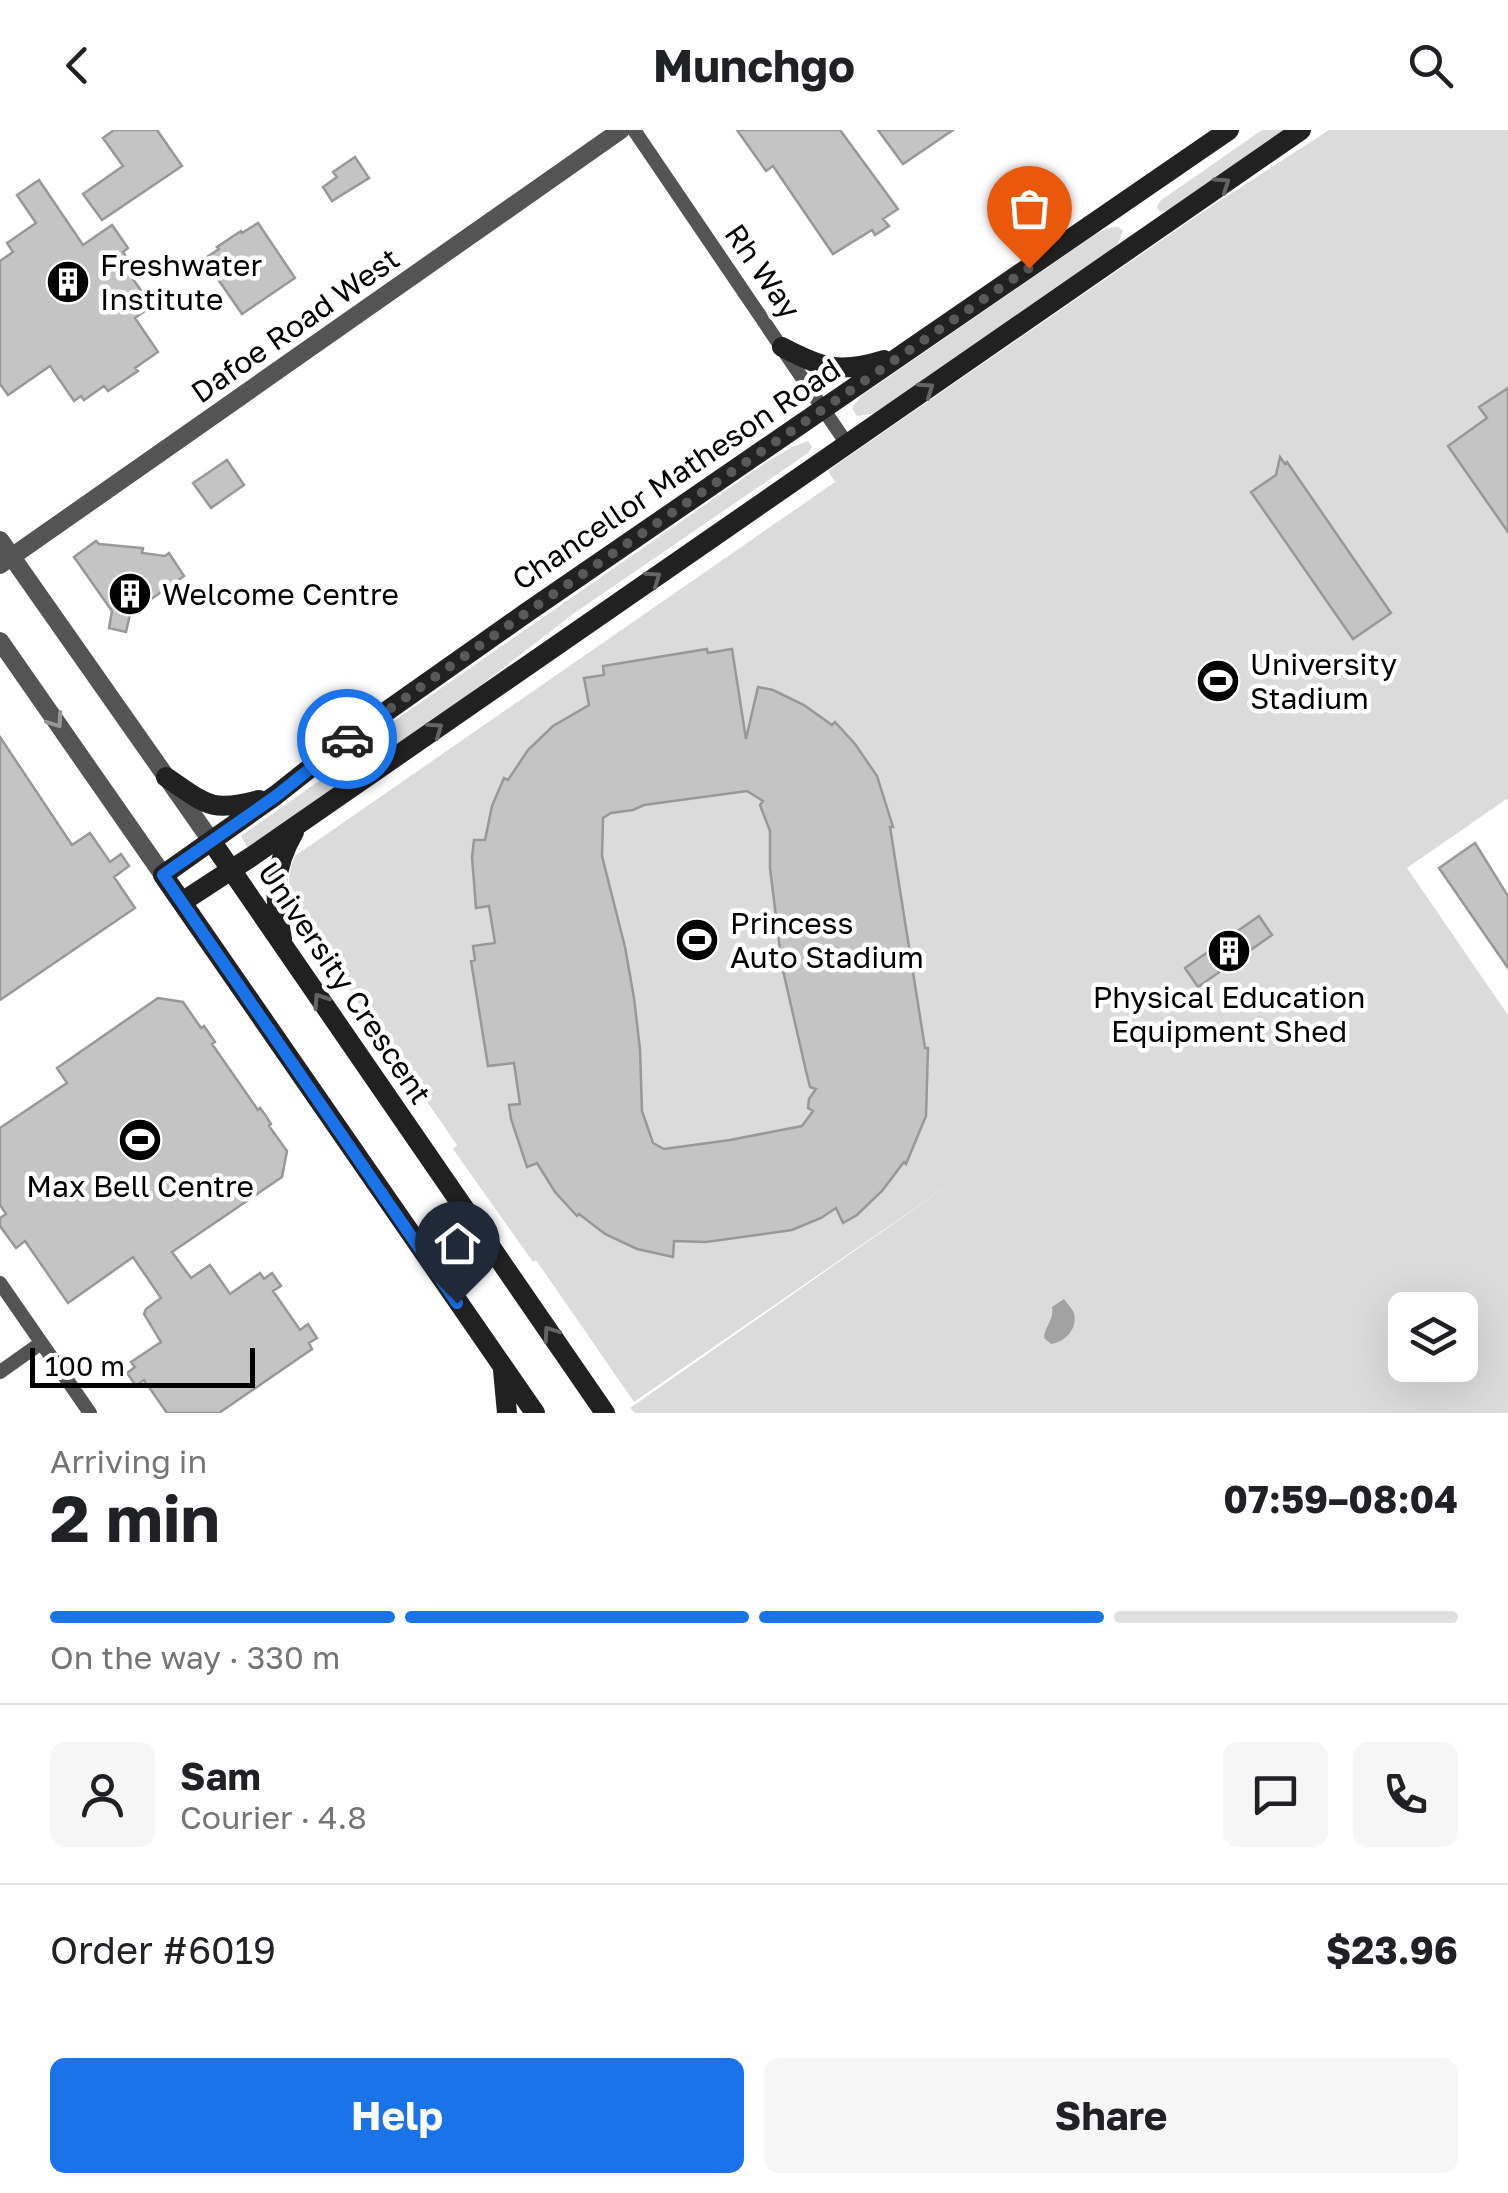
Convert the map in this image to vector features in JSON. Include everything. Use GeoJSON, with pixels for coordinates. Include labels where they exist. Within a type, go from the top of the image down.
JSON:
{"type":"FeatureCollection","features":[{"type":"Feature","properties":{"kind":"main road","name":"Chancellor Matheson Road"},"geometry":{"type":"LineString","coordinates":[[163,875],[526,613],[1229,130]]}},
{"type":"Feature","properties":{"kind":"main road"},"geometry":{"type":"LineString","coordinates":[[182,902],[1301,130]]}},
{"type":"Feature","properties":{"kind":"main road"},"geometry":{"type":"LineString","coordinates":[[782,346],[820,364],[856,369],[905,354]]}},
{"type":"Feature","properties":{"kind":"main road"},"geometry":{"type":"LineString","coordinates":[[166,777],[214,806],[230,808],[276,796]]}},
{"type":"Feature","properties":{"kind":"main road"},"geometry":{"type":"LineString","coordinates":[[283,946],[276,882],[282,853],[298,825]]}},
{"type":"Feature","properties":{"kind":"main road","name":"University Crescent"},"geometry":{"type":"LineString","coordinates":[[212,842],[605,1413]]}},
{"type":"Feature","properties":{"kind":"main road"},"geometry":{"type":"LineString","coordinates":[[163,875],[534,1413]]}},
{"type":"Feature","properties":{"kind":"main road"},"geometry":{"type":"LineString","coordinates":[[502,1368],[507,1413]]}},
{"type":"Feature","properties":{"kind":"street","name":"Dafoe Road West"},"geometry":{"type":"LineString","coordinates":[[6,560],[620,130]]}},
{"type":"Feature","properties":{"kind":"street","name":"Rh Way"},"geometry":{"type":"LineString","coordinates":[[634,130],[847,444]]}},
{"type":"Feature","properties":{"kind":"street","name":"University Crescent"},"geometry":{"type":"LineString","coordinates":[[0,540],[6,560],[212,842]]}},
{"type":"Feature","properties":{"kind":"street"},"geometry":{"type":"LineString","coordinates":[[0,641],[163,875]]}},
{"type":"Feature","properties":{"kind":"street"},"geometry":{"type":"LineString","coordinates":[[0,1283],[90,1413]]}},
{"type":"Feature","properties":{"kind":"street"},"geometry":{"type":"LineString","coordinates":[[0,1372],[41,1344]]}},
{"type":"Feature","properties":{"kind":"shaded area"},"geometry":{"type":"Polygon","coordinates":[[[1262,130],[1288,130],[1173,210],[1160,212],[1160,201],[1262,130]]]}},
{"type":"Feature","properties":{"kind":"shaded area"},"geometry":{"type":"Polygon","coordinates":[[[1329,130],[1508,130],[1508,798],[1407,868],[1508,1015],[1508,1413],[635,1413],[630,1408],[963,1175],[634,1402],[453,1149],[457,1145],[297,914],[289,885],[290,871],[295,856],[835,482],[828,471],[1198,215],[1329,130]]]}},
{"type":"Feature","properties":{"kind":"shaded area"},"geometry":{"type":"Polygon","coordinates":[[[1118,227],[1123,231],[1118,244],[1109,252],[878,413],[857,416],[852,408],[861,396],[1096,234],[1118,227]]]}},
{"type":"Feature","properties":{"kind":"shaded area"},"geometry":{"type":"Polygon","coordinates":[[[808,441],[812,447],[808,453],[573,614],[459,702],[248,849],[241,836],[346,762],[381,730],[765,463],[808,441]]]}},
{"type":"Feature","properties":{"kind":"shaded area"},"geometry":{"type":"Polygon","coordinates":[[[1064,1299],[1074,1313],[1074,1324],[1065,1338],[1051,1344],[1044,1338],[1052,1307],[1064,1299]]]}},
{"type":"Feature","properties":{"kind":"building"},"geometry":{"type":"Polygon","coordinates":[[[114,130],[157,130],[182,166],[102,220],[83,194],[123,166],[103,138],[114,130]]]}},
{"type":"Feature","properties":{"kind":"building"},"geometry":{"type":"Polygon","coordinates":[[[737,130],[840,130],[898,209],[883,219],[889,226],[875,235],[872,230],[833,254],[773,166],[766,171],[737,130]]]}},
{"type":"Feature","properties":{"kind":"building"},"geometry":{"type":"Polygon","coordinates":[[[878,130],[953,130],[903,164],[878,130]]]}},
{"type":"Feature","properties":{"kind":"building"},"geometry":{"type":"Polygon","coordinates":[[[355,157],[369,178],[332,201],[323,187],[337,177],[333,172],[355,157]]]}},
{"type":"Feature","properties":{"kind":"building","name":"Freshwater Institute"},"geometry":{"type":"Polygon","coordinates":[[[39,180],[83,245],[112,225],[128,248],[123,252],[134,268],[128,272],[152,306],[135,318],[158,352],[108,391],[104,386],[84,400],[81,396],[74,401],[50,366],[8,395],[0,384],[0,261],[13,252],[7,243],[36,223],[17,195],[39,180]]]}},
{"type":"Feature","properties":{"kind":"building"},"geometry":{"type":"Polygon","coordinates":[[[258,223],[295,278],[242,314],[204,259],[258,223]]]}},
{"type":"Feature","properties":{"kind":"building"},"geometry":{"type":"Polygon","coordinates":[[[1508,388],[1508,532],[1448,446],[1487,418],[1479,407],[1508,388]]]}},
{"type":"Feature","properties":{"kind":"building"},"geometry":{"type":"Polygon","coordinates":[[[1280,457],[1391,613],[1353,639],[1251,492],[1276,475],[1280,457]]]}},
{"type":"Feature","properties":{"kind":"building"},"geometry":{"type":"Polygon","coordinates":[[[227,460],[244,485],[211,508],[193,483],[227,460]]]}},
{"type":"Feature","properties":{"kind":"building","name":"Welcome Centre"},"geometry":{"type":"Polygon","coordinates":[[[96,541],[143,548],[142,553],[169,553],[184,576],[130,614],[126,632],[109,628],[112,611],[74,557],[96,541]]]}},
{"type":"Feature","properties":{"kind":"building","name":"Princess Auto Stadium"},"geometry":{"type":"Polygon","coordinates":[[[707,649],[708,653],[732,649],[746,739],[758,687],[773,690],[832,725],[835,722],[877,776],[893,827],[928,1048],[926,1116],[906,1164],[857,1215],[843,1223],[836,1208],[792,1230],[706,1242],[674,1241],[673,1257],[637,1249],[605,1234],[577,1216],[555,1192],[537,1163],[527,1167],[509,1105],[520,1104],[514,1063],[488,1066],[471,961],[475,960],[473,946],[495,943],[489,906],[476,908],[474,840],[485,840],[492,806],[504,778],[508,780],[528,750],[553,726],[589,705],[584,678],[604,675],[603,666],[707,649]],[[747,791],[644,805],[603,818],[602,856],[634,998],[642,1111],[653,1143],[664,1149],[802,1126],[813,1111],[808,1108],[809,1099],[816,1089],[810,1087],[782,966],[770,868],[770,831],[760,805],[763,801],[747,791]]]}},
{"type":"Feature","properties":{"kind":"building"},"geometry":{"type":"Polygon","coordinates":[[[0,737],[72,845],[90,833],[110,862],[121,854],[129,866],[114,877],[135,908],[0,1000],[0,737]]]}},
{"type":"Feature","properties":{"kind":"building"},"geometry":{"type":"Polygon","coordinates":[[[1475,843],[1508,896],[1508,968],[1439,868],[1475,843]]]}},
{"type":"Feature","properties":{"kind":"building","name":"Physical Education Equipment Shed"},"geometry":{"type":"Polygon","coordinates":[[[1259,916],[1272,935],[1198,987],[1185,968],[1259,916]]]}},
{"type":"Feature","properties":{"kind":"building","name":"Max Bell Centre"},"geometry":{"type":"Polygon","coordinates":[[[158,998],[183,1002],[201,1028],[204,1026],[215,1042],[212,1044],[287,1151],[282,1177],[172,1252],[191,1278],[210,1265],[230,1294],[260,1273],[264,1279],[272,1273],[281,1286],[273,1291],[300,1330],[308,1324],[317,1338],[309,1343],[312,1349],[219,1413],[167,1413],[144,1380],[136,1386],[127,1373],[135,1367],[131,1362],[161,1342],[144,1314],[161,1298],[133,1257],[68,1303],[25,1241],[16,1248],[0,1226],[0,1218],[6,1214],[0,1205],[0,1128],[67,1083],[57,1068],[158,998]]]}},
{"type":"Feature","properties":{"kind":"way so far"},"geometry":{"type":"LineString","coordinates":[[347,739],[1029,268]]}},
{"type":"Feature","properties":{"kind":"place","name":"Freshwater Institute"},"geometry":{"type":"Point","coordinates":[68,282]}},
{"type":"Feature","properties":{"kind":"place","name":"Welcome Centre"},"geometry":{"type":"Point","coordinates":[130,594]}},
{"type":"Feature","properties":{"kind":"place","name":"University Stadium"},"geometry":{"type":"Point","coordinates":[1218,681]}},
{"type":"Feature","properties":{"kind":"place","name":"Princess Auto Stadium"},"geometry":{"type":"Point","coordinates":[697,940]}},
{"type":"Feature","properties":{"kind":"place","name":"Physical Education Equipment Shed"},"geometry":{"type":"Point","coordinates":[1229,951]}},
{"type":"Feature","properties":{"kind":"place","name":"Max Bell Centre"},"geometry":{"type":"Point","coordinates":[140,1140]}},
{"type":"Feature","properties":{"kind":"route"},"geometry":{"type":"LineString","coordinates":[[347,739],[276,796],[163,875],[457,1303]]}}]}
